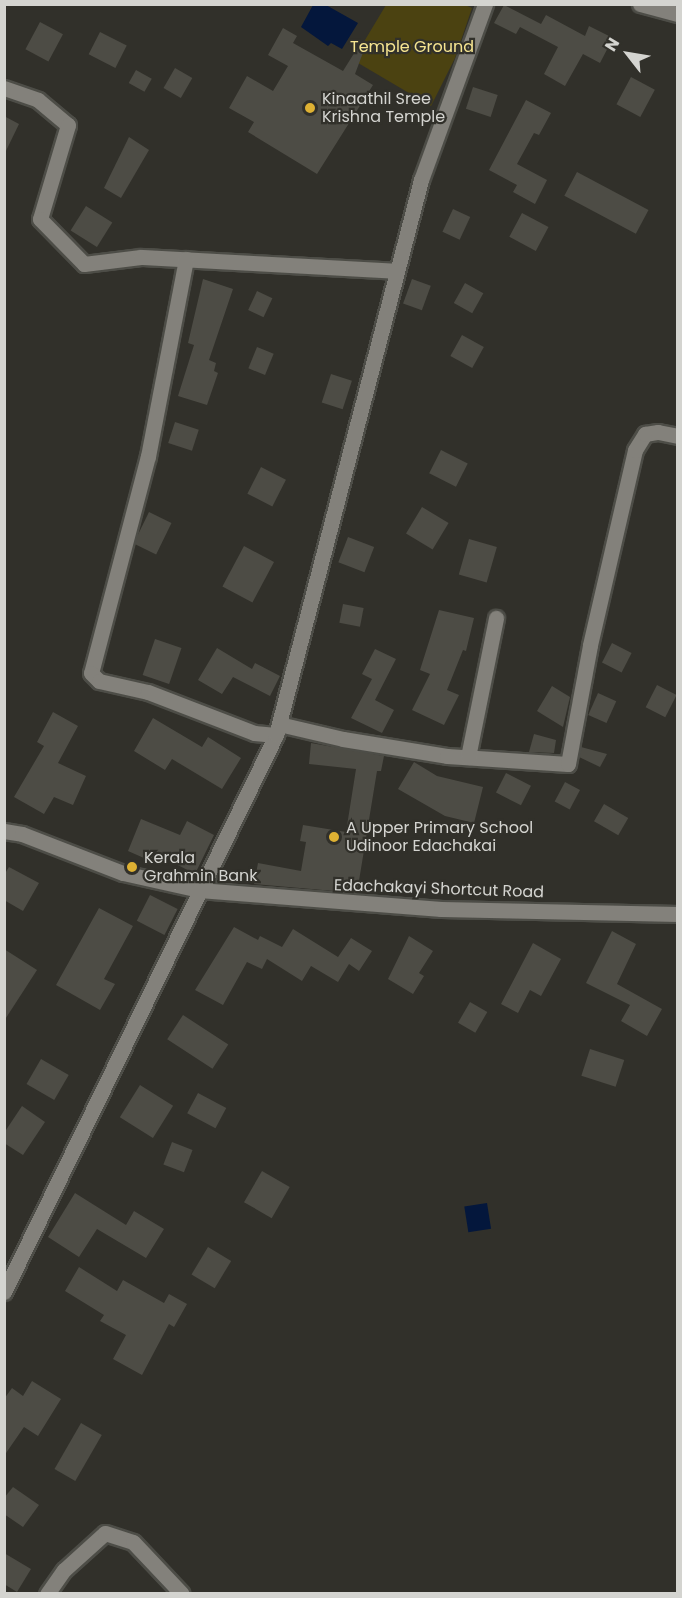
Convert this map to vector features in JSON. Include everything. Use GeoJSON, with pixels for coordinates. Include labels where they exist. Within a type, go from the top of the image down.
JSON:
{"type":"FeatureCollection","features":[{"type":"Feature","properties":{"kind":"street"},"geometry":{"type":"LineString","coordinates":[[4,1292],[277,730],[421,180],[485,4]]}},
{"type":"Feature","properties":{"kind":"street"},"geometry":{"type":"LineString","coordinates":[[640,4],[678,14]]}},
{"type":"Feature","properties":{"kind":"street"},"geometry":{"type":"LineString","coordinates":[[4,88],[38,100],[68,125],[40,219],[84,264],[141,257],[397,271]]}},
{"type":"Feature","properties":{"kind":"street"},"geometry":{"type":"LineString","coordinates":[[186,259],[148,456],[91,673],[99,681],[148,692],[255,733],[277,730],[468,757],[568,764],[590,645],[635,450],[645,434],[678,436]]}},
{"type":"Feature","properties":{"kind":"street"},"geometry":{"type":"LineString","coordinates":[[468,757],[496,618]]}},
{"type":"Feature","properties":{"kind":"street","name":"Edachakayi Shortcut Road"},"geometry":{"type":"LineString","coordinates":[[4,831],[22,834],[123,873],[199,890],[441,909],[678,914]]}},
{"type":"Feature","properties":{"kind":"street"},"geometry":{"type":"LineString","coordinates":[[47,1593],[64,1570],[105,1533],[133,1542],[182,1593]]}},
{"type":"Feature","properties":{"kind":"green space","name":"Temple Ground"},"geometry":{"type":"Polygon","coordinates":[[[463,4],[472,8],[455,58],[431,106],[353,60],[386,5],[463,4]]]}},
{"type":"Feature","properties":{"kind":"water"},"geometry":{"type":"Polygon","coordinates":[[[313,5],[326,5],[358,23],[342,49],[331,43],[328,46],[301,27],[313,5]]]}},
{"type":"Feature","properties":{"kind":"water"},"geometry":{"type":"Polygon","coordinates":[[[487,1203],[491,1229],[468,1232],[464,1207],[487,1203]]]}},
{"type":"Feature","properties":{"kind":"building"},"geometry":{"type":"Polygon","coordinates":[[[504,5],[541,24],[546,15],[585,36],[589,26],[613,38],[600,63],[583,54],[565,86],[544,74],[558,47],[520,27],[516,34],[494,23],[504,5]]]}},
{"type":"Feature","properties":{"kind":"building"},"geometry":{"type":"Polygon","coordinates":[[[40,22],[63,34],[48,62],[25,49],[40,22]]]}},
{"type":"Feature","properties":{"kind":"building","name":"Kinaathil Sree Krishna Temple"},"geometry":{"type":"Polygon","coordinates":[[[283,28],[297,36],[293,43],[343,71],[358,47],[364,50],[355,74],[373,85],[317,174],[248,132],[254,122],[229,108],[247,76],[273,91],[288,66],[268,55],[283,28]]]}},
{"type":"Feature","properties":{"kind":"building"},"geometry":{"type":"Polygon","coordinates":[[[100,32],[127,46],[115,68],[89,54],[100,32]]]}},
{"type":"Feature","properties":{"kind":"building"},"geometry":{"type":"Polygon","coordinates":[[[175,68],[192,78],[181,98],[164,88],[175,68]]]}},
{"type":"Feature","properties":{"kind":"building"},"geometry":{"type":"Polygon","coordinates":[[[136,70],[152,79],[144,92],[129,83],[136,70]]]}},
{"type":"Feature","properties":{"kind":"building"},"geometry":{"type":"Polygon","coordinates":[[[631,77],[655,90],[640,117],[616,104],[631,77]]]}},
{"type":"Feature","properties":{"kind":"building"},"geometry":{"type":"Polygon","coordinates":[[[473,87],[498,95],[491,117],[466,109],[473,87]]]}},
{"type":"Feature","properties":{"kind":"building"},"geometry":{"type":"Polygon","coordinates":[[[526,100],[551,113],[539,135],[534,133],[517,164],[547,180],[535,204],[513,192],[517,185],[489,170],[526,100]]]}},
{"type":"Feature","properties":{"kind":"building"},"geometry":{"type":"Polygon","coordinates":[[[4,116],[19,124],[4,155],[4,116]]]}},
{"type":"Feature","properties":{"kind":"building"},"geometry":{"type":"Polygon","coordinates":[[[129,137],[149,150],[121,198],[104,188],[129,137]]]}},
{"type":"Feature","properties":{"kind":"building"},"geometry":{"type":"Polygon","coordinates":[[[577,172],[649,210],[636,234],[564,196],[577,172]]]}},
{"type":"Feature","properties":{"kind":"building"},"geometry":{"type":"Polygon","coordinates":[[[86,206],[112,222],[97,247],[71,231],[86,206]]]}},
{"type":"Feature","properties":{"kind":"building"},"geometry":{"type":"Polygon","coordinates":[[[453,209],[470,217],[460,240],[442,232],[453,209]]]}},
{"type":"Feature","properties":{"kind":"building"},"geometry":{"type":"Polygon","coordinates":[[[522,213],[548,227],[536,251],[509,237],[522,213]]]}},
{"type":"Feature","properties":{"kind":"building"},"geometry":{"type":"Polygon","coordinates":[[[203,279],[233,289],[209,360],[216,363],[214,371],[218,373],[207,405],[178,396],[194,345],[188,343],[203,279]]]}},
{"type":"Feature","properties":{"kind":"building"},"geometry":{"type":"Polygon","coordinates":[[[412,279],[431,286],[422,310],[403,303],[412,279]]]}},
{"type":"Feature","properties":{"kind":"building"},"geometry":{"type":"Polygon","coordinates":[[[465,283],[483,293],[472,313],[454,303],[465,283]]]}},
{"type":"Feature","properties":{"kind":"building"},"geometry":{"type":"Polygon","coordinates":[[[257,291],[272,298],[264,317],[248,310],[257,291]]]}},
{"type":"Feature","properties":{"kind":"building"},"geometry":{"type":"Polygon","coordinates":[[[462,335],[484,347],[472,368],[450,356],[462,335]]]}},
{"type":"Feature","properties":{"kind":"building"},"geometry":{"type":"Polygon","coordinates":[[[257,347],[274,354],[265,375],[248,368],[257,347]]]}},
{"type":"Feature","properties":{"kind":"building"},"geometry":{"type":"Polygon","coordinates":[[[331,374],[352,381],[343,409],[322,403],[331,374]]]}},
{"type":"Feature","properties":{"kind":"building"},"geometry":{"type":"Polygon","coordinates":[[[175,422],[199,430],[192,451],[168,443],[175,422]]]}},
{"type":"Feature","properties":{"kind":"building"},"geometry":{"type":"Polygon","coordinates":[[[441,450],[468,464],[456,487],[429,473],[441,450]]]}},
{"type":"Feature","properties":{"kind":"building"},"geometry":{"type":"Polygon","coordinates":[[[261,467],[286,480],[272,506],[247,494],[261,467]]]}},
{"type":"Feature","properties":{"kind":"building"},"geometry":{"type":"Polygon","coordinates":[[[422,507],[449,523],[433,550],[406,534],[422,507]]]}},
{"type":"Feature","properties":{"kind":"building"},"geometry":{"type":"Polygon","coordinates":[[[149,512],[171,523],[156,554],[134,543],[149,512]]]}},
{"type":"Feature","properties":{"kind":"building"},"geometry":{"type":"Polygon","coordinates":[[[348,537],[374,547],[364,572],[338,562],[348,537]]]}},
{"type":"Feature","properties":{"kind":"building"},"geometry":{"type":"Polygon","coordinates":[[[469,539],[497,547],[487,583],[459,575],[469,539]]]}},
{"type":"Feature","properties":{"kind":"building"},"geometry":{"type":"Polygon","coordinates":[[[244,546],[274,562],[252,603],[222,587],[244,546]]]}},
{"type":"Feature","properties":{"kind":"building"},"geometry":{"type":"Polygon","coordinates":[[[343,604],[364,608],[360,627],[339,623],[343,604]]]}},
{"type":"Feature","properties":{"kind":"building"},"geometry":{"type":"Polygon","coordinates":[[[439,610],[474,618],[466,651],[463,650],[447,690],[459,695],[444,725],[412,710],[430,674],[420,670],[439,610]]]}},
{"type":"Feature","properties":{"kind":"building"},"geometry":{"type":"Polygon","coordinates":[[[155,639],[181,648],[169,684],[143,675],[155,639]]]}},
{"type":"Feature","properties":{"kind":"building"},"geometry":{"type":"Polygon","coordinates":[[[612,643],[632,653],[622,673],[602,663],[612,643]]]}},
{"type":"Feature","properties":{"kind":"building"},"geometry":{"type":"Polygon","coordinates":[[[217,648],[252,669],[255,663],[280,676],[270,696],[233,677],[222,694],[198,680],[217,648]]]}},
{"type":"Feature","properties":{"kind":"building"},"geometry":{"type":"Polygon","coordinates":[[[375,649],[396,659],[375,700],[394,710],[382,733],[351,718],[372,679],[362,674],[375,649]]]}},
{"type":"Feature","properties":{"kind":"building"},"geometry":{"type":"Polygon","coordinates":[[[657,685],[677,695],[665,717],[646,707],[657,685]]]}},
{"type":"Feature","properties":{"kind":"building"},"geometry":{"type":"Polygon","coordinates":[[[552,686],[570,697],[563,727],[537,711],[552,686]]]}},
{"type":"Feature","properties":{"kind":"building"},"geometry":{"type":"Polygon","coordinates":[[[598,693],[616,701],[607,723],[588,715],[598,693]]]}},
{"type":"Feature","properties":{"kind":"building"},"geometry":{"type":"Polygon","coordinates":[[[53,712],[78,726],[58,763],[86,776],[73,805],[54,797],[44,814],[14,797],[44,746],[37,742],[53,712]]]}},
{"type":"Feature","properties":{"kind":"building"},"geometry":{"type":"Polygon","coordinates":[[[153,718],[202,747],[208,737],[241,758],[222,789],[172,759],[165,770],[134,751],[153,718]]]}},
{"type":"Feature","properties":{"kind":"building"},"geometry":{"type":"Polygon","coordinates":[[[534,734],[556,740],[554,753],[529,752],[534,734]]]}},
{"type":"Feature","properties":{"kind":"building"},"geometry":{"type":"Polygon","coordinates":[[[311,743],[384,756],[381,771],[377,771],[357,893],[254,884],[258,863],[301,871],[306,842],[300,841],[303,825],[346,832],[356,769],[309,764],[311,743]]]}},
{"type":"Feature","properties":{"kind":"building"},"geometry":{"type":"Polygon","coordinates":[[[581,747],[607,754],[600,767],[579,757],[581,747]]]}},
{"type":"Feature","properties":{"kind":"building"},"geometry":{"type":"Polygon","coordinates":[[[414,762],[437,776],[483,787],[474,823],[445,816],[398,789],[414,762]]]}},
{"type":"Feature","properties":{"kind":"building"},"geometry":{"type":"Polygon","coordinates":[[[506,773],[531,786],[521,805],[496,793],[506,773]]]}},
{"type":"Feature","properties":{"kind":"building"},"geometry":{"type":"Polygon","coordinates":[[[565,782],[580,790],[570,809],[555,801],[565,782]]]}},
{"type":"Feature","properties":{"kind":"building"},"geometry":{"type":"Polygon","coordinates":[[[604,804],[628,818],[618,835],[594,821],[604,804]]]}},
{"type":"Feature","properties":{"kind":"building"},"geometry":{"type":"Polygon","coordinates":[[[141,819],[180,835],[187,821],[214,835],[195,874],[157,854],[153,862],[128,851],[141,819]]]}},
{"type":"Feature","properties":{"kind":"building"},"geometry":{"type":"Polygon","coordinates":[[[9,867],[39,883],[23,911],[4,900],[4,875],[9,867]]]}},
{"type":"Feature","properties":{"kind":"building"},"geometry":{"type":"Polygon","coordinates":[[[150,895],[178,909],[164,935],[137,921],[150,895]]]}},
{"type":"Feature","properties":{"kind":"building"},"geometry":{"type":"Polygon","coordinates":[[[99,908],[133,926],[104,979],[115,984],[100,1010],[56,985],[99,908]]]}},
{"type":"Feature","properties":{"kind":"building"},"geometry":{"type":"Polygon","coordinates":[[[234,927],[258,940],[260,936],[282,947],[293,929],[338,957],[351,938],[372,951],[359,971],[349,964],[338,982],[311,966],[302,981],[267,959],[262,969],[247,962],[223,1005],[195,990],[234,927]]]}},
{"type":"Feature","properties":{"kind":"building"},"geometry":{"type":"Polygon","coordinates":[[[612,931],[636,944],[617,984],[662,1009],[647,1036],[621,1021],[630,1005],[586,983],[612,931]]]}},
{"type":"Feature","properties":{"kind":"building"},"geometry":{"type":"Polygon","coordinates":[[[409,936],[433,951],[419,973],[424,976],[413,994],[388,979],[409,936]]]}},
{"type":"Feature","properties":{"kind":"building"},"geometry":{"type":"Polygon","coordinates":[[[533,943],[561,959],[541,996],[530,990],[518,1013],[501,1004],[533,943]]]}},
{"type":"Feature","properties":{"kind":"building"},"geometry":{"type":"Polygon","coordinates":[[[4,949],[37,970],[4,1021],[4,949]]]}},
{"type":"Feature","properties":{"kind":"building"},"geometry":{"type":"Polygon","coordinates":[[[470,1002],[487,1012],[475,1033],[458,1023],[470,1002]]]}},
{"type":"Feature","properties":{"kind":"building"},"geometry":{"type":"Polygon","coordinates":[[[183,1015],[228,1044],[212,1069],[167,1039],[183,1015]]]}},
{"type":"Feature","properties":{"kind":"building"},"geometry":{"type":"Polygon","coordinates":[[[590,1049],[624,1060],[616,1087],[581,1076],[590,1049]]]}},
{"type":"Feature","properties":{"kind":"building"},"geometry":{"type":"Polygon","coordinates":[[[41,1059],[69,1075],[54,1100],[26,1084],[41,1059]]]}},
{"type":"Feature","properties":{"kind":"building"},"geometry":{"type":"Polygon","coordinates":[[[140,1085],[173,1106],[153,1138],[120,1117],[140,1085]]]}},
{"type":"Feature","properties":{"kind":"building"},"geometry":{"type":"Polygon","coordinates":[[[198,1093],[226,1108],[215,1128],[187,1113],[198,1093]]]}},
{"type":"Feature","properties":{"kind":"building"},"geometry":{"type":"Polygon","coordinates":[[[22,1106],[45,1122],[23,1155],[4,1143],[4,1133],[22,1106]]]}},
{"type":"Feature","properties":{"kind":"building"},"geometry":{"type":"Polygon","coordinates":[[[172,1142],[193,1150],[184,1172],[163,1164],[172,1142]]]}},
{"type":"Feature","properties":{"kind":"building"},"geometry":{"type":"Polygon","coordinates":[[[262,1171],[290,1187],[272,1218],[244,1202],[262,1171]]]}},
{"type":"Feature","properties":{"kind":"building"},"geometry":{"type":"Polygon","coordinates":[[[75,1193],[126,1225],[134,1211],[164,1229],[146,1258],[97,1229],[79,1257],[48,1237],[75,1193]]]}},
{"type":"Feature","properties":{"kind":"building"},"geometry":{"type":"Polygon","coordinates":[[[208,1247],[231,1261],[215,1288],[192,1274],[208,1247]]]}},
{"type":"Feature","properties":{"kind":"building"},"geometry":{"type":"Polygon","coordinates":[[[79,1267],[117,1291],[123,1280],[164,1303],[169,1294],[187,1304],[174,1327],[169,1324],[142,1375],[113,1359],[126,1335],[100,1321],[104,1315],[65,1291],[79,1267]]]}},
{"type":"Feature","properties":{"kind":"building"},"geometry":{"type":"Polygon","coordinates":[[[32,1381],[61,1399],[38,1436],[24,1427],[4,1456],[4,1399],[12,1388],[23,1396],[32,1381]]]}},
{"type":"Feature","properties":{"kind":"building"},"geometry":{"type":"Polygon","coordinates":[[[81,1423],[102,1435],[75,1481],[54,1469],[81,1423]]]}},
{"type":"Feature","properties":{"kind":"building"},"geometry":{"type":"Polygon","coordinates":[[[13,1487],[39,1505],[23,1527],[4,1514],[4,1498],[13,1487]]]}},
{"type":"Feature","properties":{"kind":"building"},"geometry":{"type":"Polygon","coordinates":[[[4,1553],[31,1569],[17,1592],[4,1584],[4,1553]]]}},
{"type":"Feature","properties":{"kind":"place","name":"Kinaathil Sree Krishna Temple"},"geometry":{"type":"Point","coordinates":[310,108]}},
{"type":"Feature","properties":{"kind":"place","name":"A Upper Primary School Udinoor Edachakai"},"geometry":{"type":"Point","coordinates":[334,837]}},
{"type":"Feature","properties":{"kind":"place","name":"Kerala Grahmin Bank"},"geometry":{"type":"Point","coordinates":[132,867]}}]}
